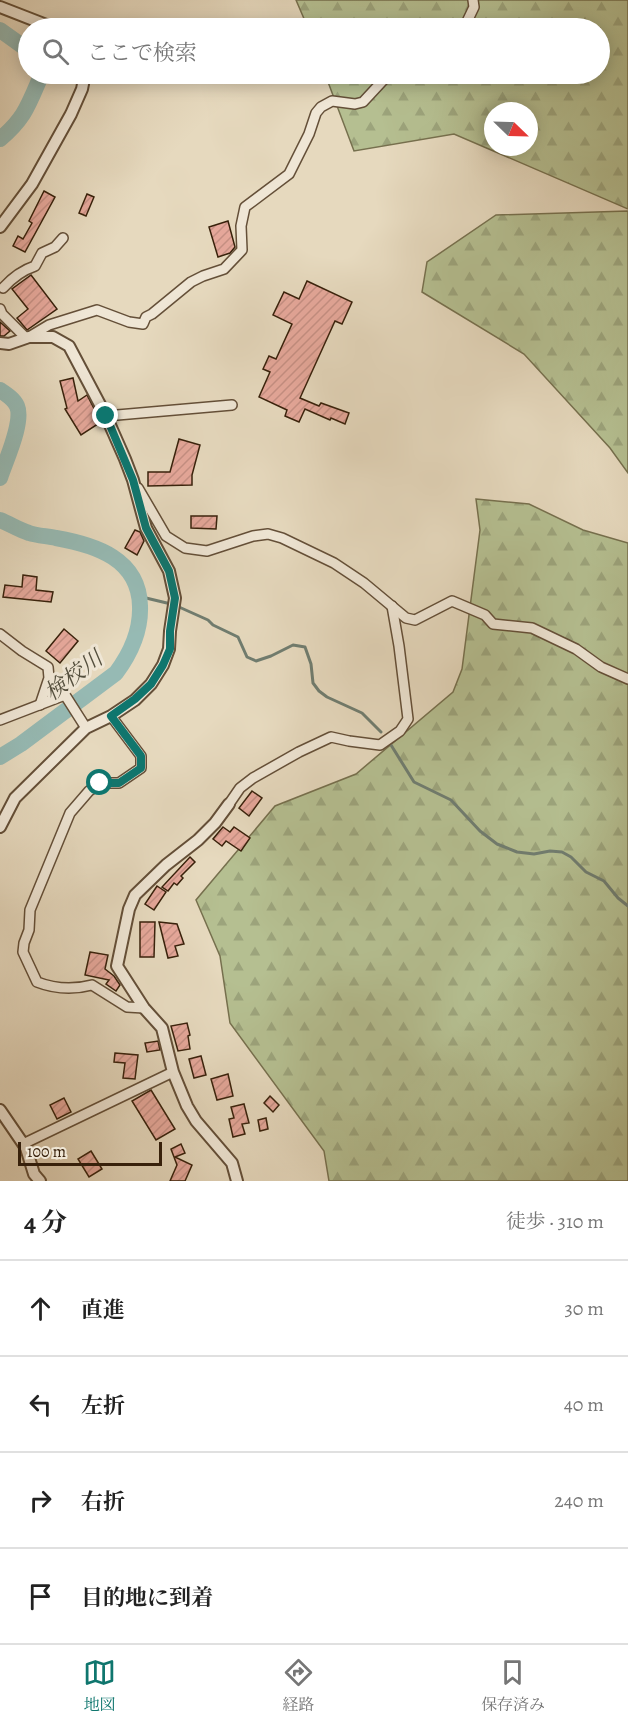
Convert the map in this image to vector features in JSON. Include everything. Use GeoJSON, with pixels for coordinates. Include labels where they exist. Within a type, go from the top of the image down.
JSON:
{"type":"FeatureCollection","features":[{"type":"Feature","properties":{"kind":"street"},"geometry":{"type":"LineString","coordinates":[[469,18],[474,7],[473,0]]}},
{"type":"Feature","properties":{"kind":"street"},"geometry":{"type":"LineString","coordinates":[[0,7],[28,18]]}},
{"type":"Feature","properties":{"kind":"street"},"geometry":{"type":"LineString","coordinates":[[0,227],[32,184],[71,114],[83,84]]}},
{"type":"Feature","properties":{"kind":"street"},"geometry":{"type":"LineString","coordinates":[[0,343],[9,344],[50,325],[97,310],[129,322],[143,324],[146,317],[191,282],[224,269],[242,250],[241,226],[245,207],[289,174],[309,134],[316,113],[321,107],[332,101],[355,104],[363,102],[380,84]]}},
{"type":"Feature","properties":{"kind":"street"},"geometry":{"type":"LineString","coordinates":[[1,290],[11,280],[35,266],[42,253],[55,247],[63,238]]}},
{"type":"Feature","properties":{"kind":"street"},"geometry":{"type":"LineString","coordinates":[[0,309],[2,314],[28,337],[53,337],[69,346],[106,416],[133,480],[166,536],[185,548],[207,551],[253,536],[268,534],[282,538],[334,563],[406,618],[416,620],[452,601],[485,615],[493,624],[532,628],[550,635],[602,667],[628,679]]}},
{"type":"Feature","properties":{"kind":"street"},"geometry":{"type":"LineString","coordinates":[[106,416],[232,405]]}},
{"type":"Feature","properties":{"kind":"street"},"geometry":{"type":"LineString","coordinates":[[0,827],[15,798],[86,728],[111,716],[151,684],[170,649],[175,598],[169,571],[146,528],[133,480]]}},
{"type":"Feature","properties":{"kind":"street"},"geometry":{"type":"LineString","coordinates":[[237,1181],[232,1163],[196,1121],[187,1106],[172,1072],[162,1028],[144,1008],[117,966],[129,909],[135,896],[166,865],[198,840],[215,823],[240,788],[253,778],[331,737],[381,745],[400,731],[408,719],[392,606]]}},
{"type":"Feature","properties":{"kind":"street"},"geometry":{"type":"LineString","coordinates":[[0,634],[48,667],[49,678],[40,705]]}},
{"type":"Feature","properties":{"kind":"street"},"geometry":{"type":"LineString","coordinates":[[0,720],[65,695],[86,728]]}},
{"type":"Feature","properties":{"kind":"street"},"geometry":{"type":"LineString","coordinates":[[111,716],[141,756],[141,768],[119,783],[100,783],[89,791],[70,813],[30,910],[29,930],[23,952],[37,982],[50,987],[79,988],[92,985],[127,1007],[144,1008]]}},
{"type":"Feature","properties":{"kind":"street"},"geometry":{"type":"LineString","coordinates":[[23,1144],[172,1072]]}},
{"type":"Feature","properties":{"kind":"street"},"geometry":{"type":"LineString","coordinates":[[0,1110],[26,1148],[34,1174],[40,1181]]}},
{"type":"Feature","properties":{"kind":"green space"},"geometry":{"type":"Polygon","coordinates":[[[296,0],[628,0],[628,209],[505,156],[538,156],[538,102],[484,102],[484,147],[454,134],[354,151],[329,84],[610,84],[610,18],[304,18],[296,0]]]}},
{"type":"Feature","properties":{"kind":"green space"},"geometry":{"type":"Polygon","coordinates":[[[628,211],[628,473],[610,448],[524,354],[422,292],[427,262],[496,215],[628,211]]]}},
{"type":"Feature","properties":{"kind":"green space"},"geometry":{"type":"Polygon","coordinates":[[[476,499],[529,504],[583,530],[628,543],[628,1181],[329,1181],[324,1151],[230,1023],[220,956],[196,900],[275,806],[356,774],[453,692],[462,669],[480,530],[476,499]]]}},
{"type":"Feature","properties":{"kind":"building"},"geometry":{"type":"Polygon","coordinates":[[[44,191],[55,197],[25,252],[13,246],[18,236],[23,239],[32,223],[29,221],[44,191]]]}},
{"type":"Feature","properties":{"kind":"building"},"geometry":{"type":"Polygon","coordinates":[[[87,194],[94,197],[86,216],[79,213],[87,194]]]}},
{"type":"Feature","properties":{"kind":"building"},"geometry":{"type":"Polygon","coordinates":[[[228,221],[235,247],[230,253],[218,257],[209,227],[228,221]]]}},
{"type":"Feature","properties":{"kind":"building"},"geometry":{"type":"Polygon","coordinates":[[[31,275],[57,309],[27,330],[17,318],[28,309],[12,289],[31,275]]]}},
{"type":"Feature","properties":{"kind":"building"},"geometry":{"type":"Polygon","coordinates":[[[307,281],[352,302],[342,324],[335,321],[300,398],[319,406],[321,403],[349,413],[345,424],[305,409],[299,422],[285,416],[287,410],[259,397],[270,372],[263,369],[269,356],[276,359],[292,324],[273,315],[284,292],[299,299],[307,281]]]}},
{"type":"Feature","properties":{"kind":"building"},"geometry":{"type":"Polygon","coordinates":[[[0,322],[10,331],[4,336],[0,336],[0,322]]]}},
{"type":"Feature","properties":{"kind":"building"},"geometry":{"type":"Polygon","coordinates":[[[73,378],[78,401],[87,395],[101,422],[81,435],[65,409],[67,408],[60,381],[73,378]]]}},
{"type":"Feature","properties":{"kind":"building"},"geometry":{"type":"Polygon","coordinates":[[[179,439],[200,445],[192,475],[192,485],[148,486],[148,472],[170,472],[179,439]]]}},
{"type":"Feature","properties":{"kind":"building"},"geometry":{"type":"Polygon","coordinates":[[[191,516],[217,516],[216,529],[191,528],[191,516]]]}},
{"type":"Feature","properties":{"kind":"building"},"geometry":{"type":"Polygon","coordinates":[[[135,530],[140,532],[144,541],[137,555],[125,548],[135,530]]]}},
{"type":"Feature","properties":{"kind":"building"},"geometry":{"type":"Polygon","coordinates":[[[23,575],[37,577],[36,590],[53,592],[51,602],[3,597],[5,585],[22,587],[23,575]]]}},
{"type":"Feature","properties":{"kind":"building"},"geometry":{"type":"Polygon","coordinates":[[[64,629],[78,641],[60,663],[46,651],[64,629]]]}},
{"type":"Feature","properties":{"kind":"building"},"geometry":{"type":"Polygon","coordinates":[[[252,791],[262,798],[249,816],[239,808],[252,791]]]}},
{"type":"Feature","properties":{"kind":"building"},"geometry":{"type":"Polygon","coordinates":[[[223,827],[230,832],[234,827],[250,838],[241,851],[226,841],[222,846],[213,839],[223,827]]]}},
{"type":"Feature","properties":{"kind":"building"},"geometry":{"type":"Polygon","coordinates":[[[190,857],[195,862],[181,876],[183,878],[177,885],[174,883],[168,891],[162,887],[190,857]]]}},
{"type":"Feature","properties":{"kind":"building"},"geometry":{"type":"Polygon","coordinates":[[[157,886],[166,892],[154,910],[145,904],[157,886]]]}},
{"type":"Feature","properties":{"kind":"building"},"geometry":{"type":"Polygon","coordinates":[[[140,922],[155,922],[154,957],[140,957],[140,922]]]}},
{"type":"Feature","properties":{"kind":"building"},"geometry":{"type":"Polygon","coordinates":[[[159,922],[177,924],[184,944],[175,946],[178,956],[168,958],[159,922]]]}},
{"type":"Feature","properties":{"kind":"building"},"geometry":{"type":"Polygon","coordinates":[[[90,952],[108,955],[105,969],[120,985],[116,991],[106,984],[109,980],[85,975],[90,952]]]}},
{"type":"Feature","properties":{"kind":"building"},"geometry":{"type":"Polygon","coordinates":[[[187,1023],[190,1049],[178,1051],[171,1026],[187,1023]]]}},
{"type":"Feature","properties":{"kind":"building"},"geometry":{"type":"Polygon","coordinates":[[[158,1041],[160,1050],[147,1052],[145,1043],[158,1041]]]}},
{"type":"Feature","properties":{"kind":"building"},"geometry":{"type":"Polygon","coordinates":[[[115,1053],[138,1055],[135,1079],[123,1078],[125,1063],[114,1062],[115,1053]]]}},
{"type":"Feature","properties":{"kind":"building"},"geometry":{"type":"Polygon","coordinates":[[[201,1056],[206,1075],[194,1078],[189,1059],[201,1056]]]}},
{"type":"Feature","properties":{"kind":"building"},"geometry":{"type":"Polygon","coordinates":[[[228,1074],[233,1096],[217,1100],[211,1079],[228,1074]]]}},
{"type":"Feature","properties":{"kind":"building"},"geometry":{"type":"Polygon","coordinates":[[[151,1090],[175,1129],[156,1140],[132,1101],[151,1090]]]}},
{"type":"Feature","properties":{"kind":"building"},"geometry":{"type":"Polygon","coordinates":[[[270,1096],[279,1105],[273,1112],[264,1103],[270,1096]]]}},
{"type":"Feature","properties":{"kind":"building"},"geometry":{"type":"Polygon","coordinates":[[[64,1098],[71,1112],[57,1119],[50,1105],[64,1098]]]}},
{"type":"Feature","properties":{"kind":"building"},"geometry":{"type":"Polygon","coordinates":[[[244,1104],[249,1123],[242,1124],[245,1134],[233,1137],[229,1119],[234,1118],[231,1107],[244,1104]]]}},
{"type":"Feature","properties":{"kind":"building"},"geometry":{"type":"Polygon","coordinates":[[[266,1118],[268,1129],[260,1131],[258,1120],[266,1118]]]}},
{"type":"Feature","properties":{"kind":"building"},"geometry":{"type":"Polygon","coordinates":[[[181,1144],[185,1153],[175,1157],[192,1165],[185,1181],[170,1181],[177,1165],[171,1149],[181,1144]]]}},
{"type":"Feature","properties":{"kind":"building"},"geometry":{"type":"Polygon","coordinates":[[[91,1151],[102,1169],[89,1177],[78,1159],[91,1151]]]}},
{"type":"Feature","properties":{"kind":"waterway","name":"検校川"},"geometry":{"type":"LineString","coordinates":[[0,30],[18,43]]}},
{"type":"Feature","properties":{"kind":"waterway","name":"検校川"},"geometry":{"type":"LineString","coordinates":[[0,139],[15,125],[24,112],[37,84]]}},
{"type":"Feature","properties":{"kind":"waterway","name":"検校川"},"geometry":{"type":"LineString","coordinates":[[0,390],[14,401],[18,413],[16,432],[0,478]]}},
{"type":"Feature","properties":{"kind":"waterway","name":"検校川"},"geometry":{"type":"LineString","coordinates":[[0,520],[29,533],[86,545],[113,557],[132,577],[138,590],[140,606],[139,625],[134,642],[116,673],[0,757]]}},
{"type":"Feature","properties":{"kind":"waterway"},"geometry":{"type":"LineString","coordinates":[[140,598],[171,604]]}},
{"type":"Feature","properties":{"kind":"waterway"},"geometry":{"type":"LineString","coordinates":[[179,607],[238,637],[247,657],[256,661],[293,645],[305,647],[311,664],[313,683],[319,691],[362,713],[381,732]]}},
{"type":"Feature","properties":{"kind":"waterway"},"geometry":{"type":"LineString","coordinates":[[391,745],[414,782],[451,800],[480,831],[497,844],[517,852],[534,854],[550,851],[562,852],[571,857],[586,872],[604,881],[628,906]]}},
{"type":"Feature","properties":{"kind":"route"},"geometry":{"type":"LineString","coordinates":[[100,783],[119,783],[141,768],[141,756],[111,716],[151,684],[163,665],[170,649],[170,631],[175,606],[169,571],[146,528],[133,480],[106,416]]}}]}
